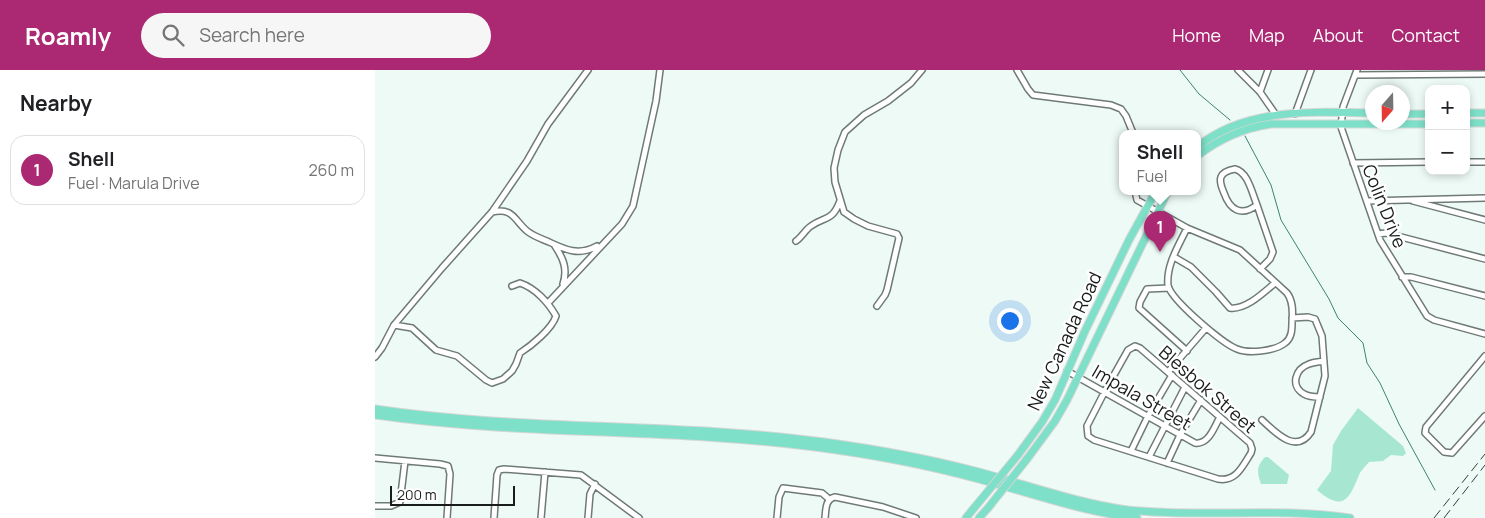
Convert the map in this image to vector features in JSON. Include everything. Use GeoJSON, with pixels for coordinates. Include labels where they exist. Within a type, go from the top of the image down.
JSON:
{"type":"FeatureCollection","features":[{"type":"Feature","properties":{"kind":"main road"},"geometry":{"type":"LineString","coordinates":[[1201,145],[1223,131],[1276,115],[1365,113]]}},
{"type":"Feature","properties":{"kind":"main road"},"geometry":{"type":"LineString","coordinates":[[1470,113],[1485,113]]}},
{"type":"Feature","properties":{"kind":"main road"},"geometry":{"type":"LineString","coordinates":[[1410,114],[1425,114]]}},
{"type":"Feature","properties":{"kind":"main road"},"geometry":{"type":"LineString","coordinates":[[1201,153],[1240,127],[1282,123],[1425,124]]}},
{"type":"Feature","properties":{"kind":"main road"},"geometry":{"type":"LineString","coordinates":[[1470,124],[1485,123]]}},
{"type":"Feature","properties":{"kind":"main road","name":"New Canada Road"},"geometry":{"type":"LineString","coordinates":[[966,518],[1018,455],[1052,406],[1129,240],[1154,195]]}},
{"type":"Feature","properties":{"kind":"main road","name":"New Canada Road"},"geometry":{"type":"LineString","coordinates":[[979,518],[1055,421],[1079,377],[1166,195]]}},
{"type":"Feature","properties":{"kind":"main road"},"geometry":{"type":"LineString","coordinates":[[375,409],[452,417],[719,432],[806,440],[926,460],[1068,497],[1127,510],[1185,514],[1292,512],[1350,518]]}},
{"type":"Feature","properties":{"kind":"main road"},"geometry":{"type":"LineString","coordinates":[[375,415],[444,422],[711,438],[823,448],[879,456],[937,468],[1076,506],[1137,518]]}},
{"type":"Feature","properties":{"kind":"street"},"geometry":{"type":"LineString","coordinates":[[375,357],[394,325],[492,212],[549,124],[588,70]]}},
{"type":"Feature","properties":{"kind":"street"},"geometry":{"type":"LineString","coordinates":[[548,303],[602,243],[622,224],[633,206],[655,109],[659,70]]}},
{"type":"Feature","properties":{"kind":"street"},"geometry":{"type":"LineString","coordinates":[[877,306],[885,296],[899,238],[897,234],[854,220],[844,212],[834,168],[845,132],[864,115],[911,83],[922,70]]}},
{"type":"Feature","properties":{"kind":"street"},"geometry":{"type":"LineString","coordinates":[[1017,70],[1027,89],[1033,95],[1105,103],[1118,108],[1128,118],[1132,130]]}},
{"type":"Feature","properties":{"kind":"street"},"geometry":{"type":"LineString","coordinates":[[1238,70],[1260,92],[1276,115]]}},
{"type":"Feature","properties":{"kind":"street"},"geometry":{"type":"LineString","coordinates":[[1260,92],[1268,70]]}},
{"type":"Feature","properties":{"kind":"street"},"geometry":{"type":"LineString","coordinates":[[1295,114],[1311,70]]}},
{"type":"Feature","properties":{"kind":"street"},"geometry":{"type":"LineString","coordinates":[[1356,72],[1485,74]]}},
{"type":"Feature","properties":{"kind":"street","name":"Colin Drive"},"geometry":{"type":"LineString","coordinates":[[1356,72],[1342,113],[1341,124],[1383,246],[1425,314],[1430,318],[1485,334]]}},
{"type":"Feature","properties":{"kind":"street"},"geometry":{"type":"LineString","coordinates":[[1353,163],[1425,162]]}},
{"type":"Feature","properties":{"kind":"street"},"geometry":{"type":"LineString","coordinates":[[1470,162],[1485,162]]}},
{"type":"Feature","properties":{"kind":"street"},"geometry":{"type":"LineString","coordinates":[[1257,205],[1251,210],[1246,211],[1237,210],[1231,206],[1221,184],[1222,176],[1230,170],[1235,169],[1242,172],[1257,205],[1273,252],[1270,259],[1260,269]]}},
{"type":"Feature","properties":{"kind":"street"},"geometry":{"type":"LineString","coordinates":[[1136,195],[1137,200],[1147,207],[1187,228],[1240,250],[1287,293],[1291,299],[1293,318],[1292,332],[1285,343],[1266,350],[1251,352],[1235,349],[1206,328],[1187,310],[1169,288],[1169,275],[1174,257],[1187,228]]}},
{"type":"Feature","properties":{"kind":"street"},"geometry":{"type":"LineString","coordinates":[[1367,200],[1485,198]]}},
{"type":"Feature","properties":{"kind":"street"},"geometry":{"type":"LineString","coordinates":[[1409,199],[1485,220]]}},
{"type":"Feature","properties":{"kind":"street"},"geometry":{"type":"LineString","coordinates":[[796,241],[810,227],[829,218],[838,207],[840,200]]}},
{"type":"Feature","properties":{"kind":"street"},"geometry":{"type":"LineString","coordinates":[[492,212],[505,210],[530,234],[566,250],[583,252],[602,243]]}},
{"type":"Feature","properties":{"kind":"street"},"geometry":{"type":"LineString","coordinates":[[1378,234],[1386,233],[1485,259]]}},
{"type":"Feature","properties":{"kind":"street"},"geometry":{"type":"LineString","coordinates":[[554,245],[565,266],[566,273],[562,287]]}},
{"type":"Feature","properties":{"kind":"street"},"geometry":{"type":"LineString","coordinates":[[1174,257],[1191,267],[1232,309],[1259,297],[1275,283]]}},
{"type":"Feature","properties":{"kind":"street"},"geometry":{"type":"LineString","coordinates":[[1402,277],[1411,277],[1485,296]]}},
{"type":"Feature","properties":{"kind":"street"},"geometry":{"type":"LineString","coordinates":[[394,325],[412,328],[437,350],[457,356],[485,380],[496,383],[512,371],[520,353],[527,349],[554,321],[556,316],[548,303],[525,285],[520,283],[512,286]]}},
{"type":"Feature","properties":{"kind":"street"},"geometry":{"type":"LineString","coordinates":[[1169,288],[1147,290],[1140,303],[1140,308],[1187,351]]}},
{"type":"Feature","properties":{"kind":"street"},"geometry":{"type":"LineString","coordinates":[[1262,420],[1288,441],[1300,441],[1311,432],[1325,376],[1321,336],[1317,322],[1312,318],[1293,318]]}},
{"type":"Feature","properties":{"kind":"street"},"geometry":{"type":"LineString","coordinates":[[1131,451],[1170,374],[1206,328]]}},
{"type":"Feature","properties":{"kind":"street","name":"Blesbok Street"},"geometry":{"type":"LineString","coordinates":[[1135,346],[1140,348],[1170,374],[1243,436],[1252,446],[1251,453],[1233,477],[1218,479],[1092,439],[1087,434],[1087,426],[1128,350],[1135,346]]}},
{"type":"Feature","properties":{"kind":"street"},"geometry":{"type":"LineString","coordinates":[[1485,356],[1425,428],[1427,437],[1445,452],[1455,452],[1485,416]]}},
{"type":"Feature","properties":{"kind":"street"},"geometry":{"type":"LineString","coordinates":[[1320,397],[1309,396],[1301,392],[1297,387],[1295,377],[1298,370],[1308,364],[1324,361]]}},
{"type":"Feature","properties":{"kind":"street","name":"Impala Street"},"geometry":{"type":"LineString","coordinates":[[1067,371],[1195,443],[1202,443],[1209,437],[1220,417]]}},
{"type":"Feature","properties":{"kind":"street"},"geometry":{"type":"LineString","coordinates":[[1149,457],[1185,387]]}},
{"type":"Feature","properties":{"kind":"street"},"geometry":{"type":"LineString","coordinates":[[1167,463],[1201,400]]}},
{"type":"Feature","properties":{"kind":"street"},"geometry":{"type":"LineString","coordinates":[[375,458],[449,466],[447,518]]}},
{"type":"Feature","properties":{"kind":"street"},"geometry":{"type":"LineString","coordinates":[[375,506],[391,506],[400,502],[405,461]]}},
{"type":"Feature","properties":{"kind":"street"},"geometry":{"type":"LineString","coordinates":[[494,518],[497,474],[499,470],[504,469],[581,475],[639,518]]}},
{"type":"Feature","properties":{"kind":"street"},"geometry":{"type":"LineString","coordinates":[[541,518],[545,472]]}},
{"type":"Feature","properties":{"kind":"street"},"geometry":{"type":"LineString","coordinates":[[588,518],[590,492],[595,484]]}},
{"type":"Feature","properties":{"kind":"street"},"geometry":{"type":"LineString","coordinates":[[777,518],[779,497],[784,488],[822,493],[829,499],[838,498],[877,506],[916,518]]}},
{"type":"Feature","properties":{"kind":"street"},"geometry":{"type":"LineString","coordinates":[[825,518],[829,499]]}},
{"type":"Feature","properties":{"kind":"green space"},"geometry":{"type":"Polygon","coordinates":[[[1358,408],[1403,446],[1406,453],[1403,456],[1391,455],[1383,461],[1369,462],[1360,473],[1348,497],[1339,502],[1326,497],[1317,490],[1331,471],[1333,445],[1358,408]]]}},
{"type":"Feature","properties":{"kind":"green space"},"geometry":{"type":"Polygon","coordinates":[[[1265,457],[1268,457],[1289,475],[1287,484],[1261,484],[1258,470],[1265,457]]]}},
{"type":"Feature","properties":{"kind":"waterway"},"geometry":{"type":"LineString","coordinates":[[1180,70],[1199,94],[1230,120]]}},
{"type":"Feature","properties":{"kind":"waterway"},"geometry":{"type":"LineString","coordinates":[[1245,136],[1271,185],[1281,220],[1329,299],[1338,318],[1363,343],[1367,363],[1380,383],[1399,424],[1435,490]]}},
{"type":"Feature","properties":{"kind":"railway"},"geometry":{"type":"LineString","coordinates":[[1434,518],[1485,454]]}},
{"type":"Feature","properties":{"kind":"railway"},"geometry":{"type":"LineString","coordinates":[[1444,518],[1485,465]]}},
{"type":"Feature","properties":{"kind":"place","name":"Shell"},"geometry":{"type":"Point","coordinates":[1160,252]}}]}
